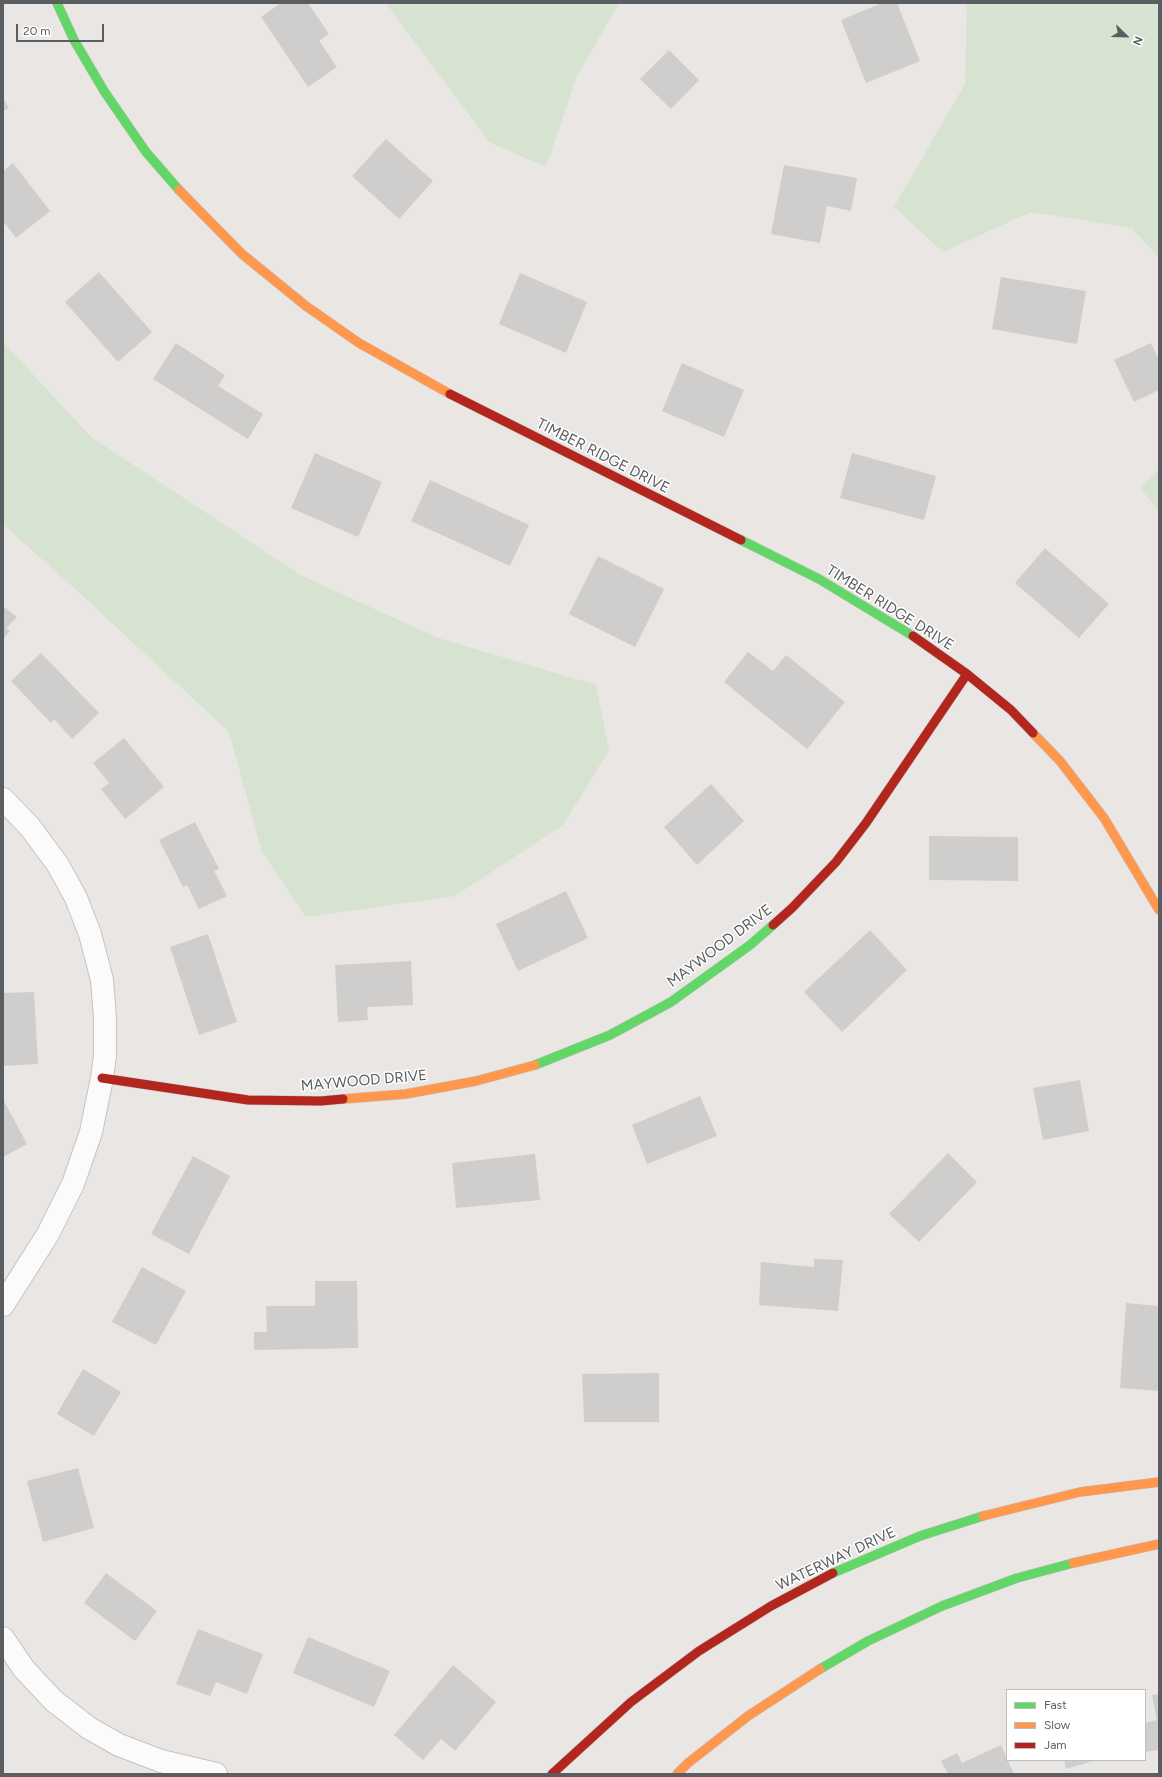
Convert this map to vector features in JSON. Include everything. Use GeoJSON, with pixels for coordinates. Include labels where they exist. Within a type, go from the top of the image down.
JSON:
{"type":"FeatureCollection","features":[{"type":"Feature","properties":{"kind":"street","name":"TIMBER RIDGE DRIVE"},"geometry":{"type":"LineString","coordinates":[[57,3],[74,40],[104,91],[146,152],[185,197],[242,254],[306,306],[359,343],[449,393],[819,580],[905,630],[967,674],[1011,710],[1060,761],[1104,818],[1159,910]]}},
{"type":"Feature","properties":{"kind":"street","name":"MAYWOOD DRIVE"},"geometry":{"type":"LineString","coordinates":[[102,1078],[248,1100],[320,1101],[406,1094],[476,1081],[541,1063],[610,1035],[671,1002],[703,980],[750,945],[792,908],[836,862],[866,823],[967,674]]}},
{"type":"Feature","properties":{"kind":"street"},"geometry":{"type":"LineString","coordinates":[[3,799],[30,827],[58,865],[76,898],[90,934],[102,980],[105,1018],[105,1056],[102,1078],[91,1132],[73,1184],[48,1234],[10,1279],[3,1305]]}},
{"type":"Feature","properties":{"kind":"street","name":"WATERWAY DRIVE"},"geometry":{"type":"LineString","coordinates":[[552,1774],[631,1702],[699,1651],[771,1606],[829,1575],[920,1536],[999,1511],[1080,1492],[1159,1482]]}},
{"type":"Feature","properties":{"kind":"street"},"geometry":{"type":"LineString","coordinates":[[677,1774],[688,1763],[748,1716],[813,1673],[875,1638],[942,1606],[1017,1578],[1094,1557],[1159,1544]]}},
{"type":"Feature","properties":{"kind":"street"},"geometry":{"type":"LineString","coordinates":[[3,1638],[24,1669],[54,1701],[89,1728],[119,1745],[161,1761],[216,1774]]}},
{"type":"Feature","properties":{"kind":"green space"},"geometry":{"type":"Polygon","coordinates":[[[386,3],[619,3],[576,78],[546,167],[489,142],[386,3]]]}},
{"type":"Feature","properties":{"kind":"green space"},"geometry":{"type":"Polygon","coordinates":[[[967,3],[1159,3],[1159,258],[1132,228],[1031,212],[943,252],[894,207],[965,84],[967,3]]]}},
{"type":"Feature","properties":{"kind":"green space"},"geometry":{"type":"Polygon","coordinates":[[[3,342],[91,437],[302,576],[438,638],[596,685],[609,750],[563,825],[455,896],[306,917],[262,852],[229,732],[3,524],[3,342]]]}},
{"type":"Feature","properties":{"kind":"green space"},"geometry":{"type":"Polygon","coordinates":[[[1159,469],[1159,511],[1140,488],[1159,469]]]}},
{"type":"Feature","properties":{"kind":"building"},"geometry":{"type":"Polygon","coordinates":[[[281,3],[308,3],[329,34],[319,41],[337,67],[308,87],[261,17],[281,3]]]}},
{"type":"Feature","properties":{"kind":"building"},"geometry":{"type":"Polygon","coordinates":[[[882,3],[897,3],[920,61],[866,83],[841,20],[882,3]]]}},
{"type":"Feature","properties":{"kind":"building"},"geometry":{"type":"Polygon","coordinates":[[[669,50],[699,80],[671,109],[640,79],[669,50]]]}},
{"type":"Feature","properties":{"kind":"building"},"geometry":{"type":"Polygon","coordinates":[[[3,98],[9,108],[3,111],[3,98]]]}},
{"type":"Feature","properties":{"kind":"building"},"geometry":{"type":"Polygon","coordinates":[[[386,139],[433,181],[399,219],[352,176],[386,139]]]}},
{"type":"Feature","properties":{"kind":"building"},"geometry":{"type":"Polygon","coordinates":[[[13,163],[50,211],[16,238],[3,221],[3,171],[13,163]]]}},
{"type":"Feature","properties":{"kind":"building"},"geometry":{"type":"Polygon","coordinates":[[[784,165],[857,178],[851,211],[827,206],[820,243],[771,234],[784,165]]]}},
{"type":"Feature","properties":{"kind":"building"},"geometry":{"type":"Polygon","coordinates":[[[99,272],[152,332],[118,362],[65,302],[99,272]]]}},
{"type":"Feature","properties":{"kind":"building"},"geometry":{"type":"Polygon","coordinates":[[[520,273],[587,302],[566,353],[499,324],[520,273]]]}},
{"type":"Feature","properties":{"kind":"building"},"geometry":{"type":"Polygon","coordinates":[[[1001,277],[1086,291],[1077,344],[992,329],[1001,277]]]}},
{"type":"Feature","properties":{"kind":"building"},"geometry":{"type":"Polygon","coordinates":[[[176,343],[225,375],[218,386],[263,414],[248,439],[153,379],[176,343]]]}},
{"type":"Feature","properties":{"kind":"building"},"geometry":{"type":"Polygon","coordinates":[[[1151,343],[1159,360],[1159,390],[1134,402],[1114,360],[1151,343]]]}},
{"type":"Feature","properties":{"kind":"building"},"geometry":{"type":"Polygon","coordinates":[[[682,363],[744,390],[724,437],[662,411],[682,363]]]}},
{"type":"Feature","properties":{"kind":"building"},"geometry":{"type":"Polygon","coordinates":[[[315,453],[382,482],[358,537],[291,508],[315,453]]]}},
{"type":"Feature","properties":{"kind":"building"},"geometry":{"type":"Polygon","coordinates":[[[852,453],[936,476],[924,520],[840,498],[852,453]]]}},
{"type":"Feature","properties":{"kind":"building"},"geometry":{"type":"Polygon","coordinates":[[[430,480],[529,525],[510,566],[411,521],[430,480]]]}},
{"type":"Feature","properties":{"kind":"building"},"geometry":{"type":"Polygon","coordinates":[[[1045,548],[1109,604],[1079,638],[1015,583],[1045,548]]]}},
{"type":"Feature","properties":{"kind":"building"},"geometry":{"type":"Polygon","coordinates":[[[598,556],[664,589],[635,647],[569,614],[598,556]]]}},
{"type":"Feature","properties":{"kind":"building"},"geometry":{"type":"Polygon","coordinates":[[[3,606],[17,617],[6,628],[10,631],[3,639],[3,606]]]}},
{"type":"Feature","properties":{"kind":"building"},"geometry":{"type":"Polygon","coordinates":[[[748,652],[773,671],[786,655],[845,702],[807,749],[724,682],[748,652]]]}},
{"type":"Feature","properties":{"kind":"building"},"geometry":{"type":"Polygon","coordinates":[[[41,653],[99,713],[72,739],[54,719],[51,723],[11,681],[41,653]]]}},
{"type":"Feature","properties":{"kind":"building"},"geometry":{"type":"Polygon","coordinates":[[[124,738],[164,787],[125,819],[101,789],[109,783],[93,763],[124,738]]]}},
{"type":"Feature","properties":{"kind":"building"},"geometry":{"type":"Polygon","coordinates":[[[711,784],[744,821],[697,865],[664,827],[711,784]]]}},
{"type":"Feature","properties":{"kind":"building"},"geometry":{"type":"Polygon","coordinates":[[[195,822],[219,869],[214,871],[227,896],[199,909],[187,885],[183,887],[159,840],[195,822]]]}},
{"type":"Feature","properties":{"kind":"building"},"geometry":{"type":"Polygon","coordinates":[[[929,836],[1018,837],[1018,881],[929,880],[929,836]]]}},
{"type":"Feature","properties":{"kind":"building"},"geometry":{"type":"Polygon","coordinates":[[[566,891],[588,938],[518,971],[496,924],[566,891]]]}},
{"type":"Feature","properties":{"kind":"building"},"geometry":{"type":"Polygon","coordinates":[[[870,930],[907,970],[842,1032],[804,992],[870,930]]]}},
{"type":"Feature","properties":{"kind":"building"},"geometry":{"type":"Polygon","coordinates":[[[208,934],[237,1022],[199,1035],[170,947],[208,934]]]}},
{"type":"Feature","properties":{"kind":"building"},"geometry":{"type":"Polygon","coordinates":[[[411,961],[413,1005],[367,1007],[368,1020],[338,1022],[335,965],[411,961]]]}},
{"type":"Feature","properties":{"kind":"building"},"geometry":{"type":"Polygon","coordinates":[[[34,992],[38,1064],[3,1066],[3,993],[34,992]]]}},
{"type":"Feature","properties":{"kind":"building"},"geometry":{"type":"Polygon","coordinates":[[[1080,1080],[1089,1131],[1043,1140],[1033,1088],[1080,1080]]]}},
{"type":"Feature","properties":{"kind":"building"},"geometry":{"type":"Polygon","coordinates":[[[700,1096],[717,1136],[647,1164],[632,1125],[700,1096]]]}},
{"type":"Feature","properties":{"kind":"building"},"geometry":{"type":"Polygon","coordinates":[[[3,1099],[27,1144],[3,1157],[3,1099]]]}},
{"type":"Feature","properties":{"kind":"building"},"geometry":{"type":"Polygon","coordinates":[[[948,1153],[977,1182],[919,1242],[889,1214],[948,1153]]]}},
{"type":"Feature","properties":{"kind":"building"},"geometry":{"type":"Polygon","coordinates":[[[535,1154],[540,1200],[456,1208],[452,1163],[535,1154]]]}},
{"type":"Feature","properties":{"kind":"building"},"geometry":{"type":"Polygon","coordinates":[[[193,1156],[230,1176],[189,1254],[151,1234],[193,1156]]]}},
{"type":"Feature","properties":{"kind":"building"},"geometry":{"type":"Polygon","coordinates":[[[814,1259],[843,1260],[838,1311],[759,1305],[761,1262],[814,1267],[814,1259]]]}},
{"type":"Feature","properties":{"kind":"building"},"geometry":{"type":"Polygon","coordinates":[[[142,1267],[186,1291],[156,1345],[112,1322],[142,1267]]]}},
{"type":"Feature","properties":{"kind":"building"},"geometry":{"type":"Polygon","coordinates":[[[315,1281],[357,1281],[358,1348],[254,1350],[254,1332],[267,1332],[266,1306],[315,1306],[315,1281]]]}},
{"type":"Feature","properties":{"kind":"building"},"geometry":{"type":"Polygon","coordinates":[[[1126,1303],[1159,1306],[1159,1391],[1120,1388],[1126,1303]]]}},
{"type":"Feature","properties":{"kind":"building"},"geometry":{"type":"Polygon","coordinates":[[[83,1369],[121,1392],[94,1436],[57,1414],[83,1369]]]}},
{"type":"Feature","properties":{"kind":"building"},"geometry":{"type":"Polygon","coordinates":[[[659,1373],[659,1422],[584,1422],[582,1374],[659,1373]]]}},
{"type":"Feature","properties":{"kind":"building"},"geometry":{"type":"Polygon","coordinates":[[[78,1468],[94,1528],[43,1542],[27,1481],[78,1468]]]}},
{"type":"Feature","properties":{"kind":"building"},"geometry":{"type":"Polygon","coordinates":[[[106,1573],[157,1611],[135,1641],[84,1603],[106,1573]]]}},
{"type":"Feature","properties":{"kind":"building"},"geometry":{"type":"Polygon","coordinates":[[[198,1629],[263,1654],[247,1694],[216,1682],[210,1696],[176,1684],[198,1629]]]}},
{"type":"Feature","properties":{"kind":"building"},"geometry":{"type":"Polygon","coordinates":[[[308,1637],[390,1671],[374,1707],[293,1673],[308,1637]]]}},
{"type":"Feature","properties":{"kind":"building"},"geometry":{"type":"Polygon","coordinates":[[[453,1665],[496,1702],[455,1751],[441,1739],[423,1760],[394,1735],[453,1665]]]}},
{"type":"Feature","properties":{"kind":"building"},"geometry":{"type":"Polygon","coordinates":[[[1159,1694],[1159,1750],[1146,1752],[1146,1723],[1157,1720],[1152,1695],[1159,1694]]]}},
{"type":"Feature","properties":{"kind":"building"},"geometry":{"type":"Polygon","coordinates":[[[1001,1745],[1006,1756],[1006,1761],[1008,1761],[1014,1774],[948,1774],[941,1761],[957,1753],[962,1763],[1001,1745]]]}},
{"type":"Feature","properties":{"kind":"building"},"geometry":{"type":"Polygon","coordinates":[[[1064,1761],[1093,1761],[1066,1769],[1064,1761]]]}},
{"type":"Feature","properties":{"kind":"traffic: fast"},"geometry":{"type":"LineString","coordinates":[[57,3],[74,40],[104,91],[146,152],[179,190]]}},
{"type":"Feature","properties":{"kind":"traffic: fast"},"geometry":{"type":"LineString","coordinates":[[741,540],[819,579],[913,636]]}},
{"type":"Feature","properties":{"kind":"traffic: fast"},"geometry":{"type":"LineString","coordinates":[[535,1065],[610,1035],[671,1002],[750,945],[773,925]]}},
{"type":"Feature","properties":{"kind":"traffic: fast"},"geometry":{"type":"LineString","coordinates":[[833,1573],[920,1536],[983,1516]]}},
{"type":"Feature","properties":{"kind":"traffic: fast"},"geometry":{"type":"LineString","coordinates":[[820,1669],[868,1641],[942,1606],[1017,1578],[1073,1563]]}},
{"type":"Feature","properties":{"kind":"traffic: slow"},"geometry":{"type":"LineString","coordinates":[[179,190],[242,254],[306,306],[359,343],[450,394]]}},
{"type":"Feature","properties":{"kind":"traffic: slow"},"geometry":{"type":"LineString","coordinates":[[1033,733],[1060,761],[1104,818],[1159,910]]}},
{"type":"Feature","properties":{"kind":"traffic: slow"},"geometry":{"type":"LineString","coordinates":[[343,1099],[406,1094],[476,1081],[535,1065]]}},
{"type":"Feature","properties":{"kind":"traffic: slow"},"geometry":{"type":"LineString","coordinates":[[983,1516],[1080,1492],[1159,1482]]}},
{"type":"Feature","properties":{"kind":"traffic: slow"},"geometry":{"type":"LineString","coordinates":[[1073,1563],[1159,1544]]}},
{"type":"Feature","properties":{"kind":"traffic: slow"},"geometry":{"type":"LineString","coordinates":[[677,1774],[688,1763],[748,1716],[820,1669]]}},
{"type":"Feature","properties":{"kind":"traffic: jam"},"geometry":{"type":"LineString","coordinates":[[450,394],[741,540]]}},
{"type":"Feature","properties":{"kind":"traffic: jam"},"geometry":{"type":"LineString","coordinates":[[913,636],[967,674],[1011,710],[1033,733]]}},
{"type":"Feature","properties":{"kind":"traffic: jam"},"geometry":{"type":"LineString","coordinates":[[773,925],[792,908],[836,862],[866,823],[967,674]]}},
{"type":"Feature","properties":{"kind":"traffic: jam"},"geometry":{"type":"LineString","coordinates":[[102,1078],[248,1100],[321,1101],[343,1099]]}},
{"type":"Feature","properties":{"kind":"traffic: jam"},"geometry":{"type":"LineString","coordinates":[[552,1774],[631,1702],[699,1651],[771,1606],[833,1573]]}}]}
